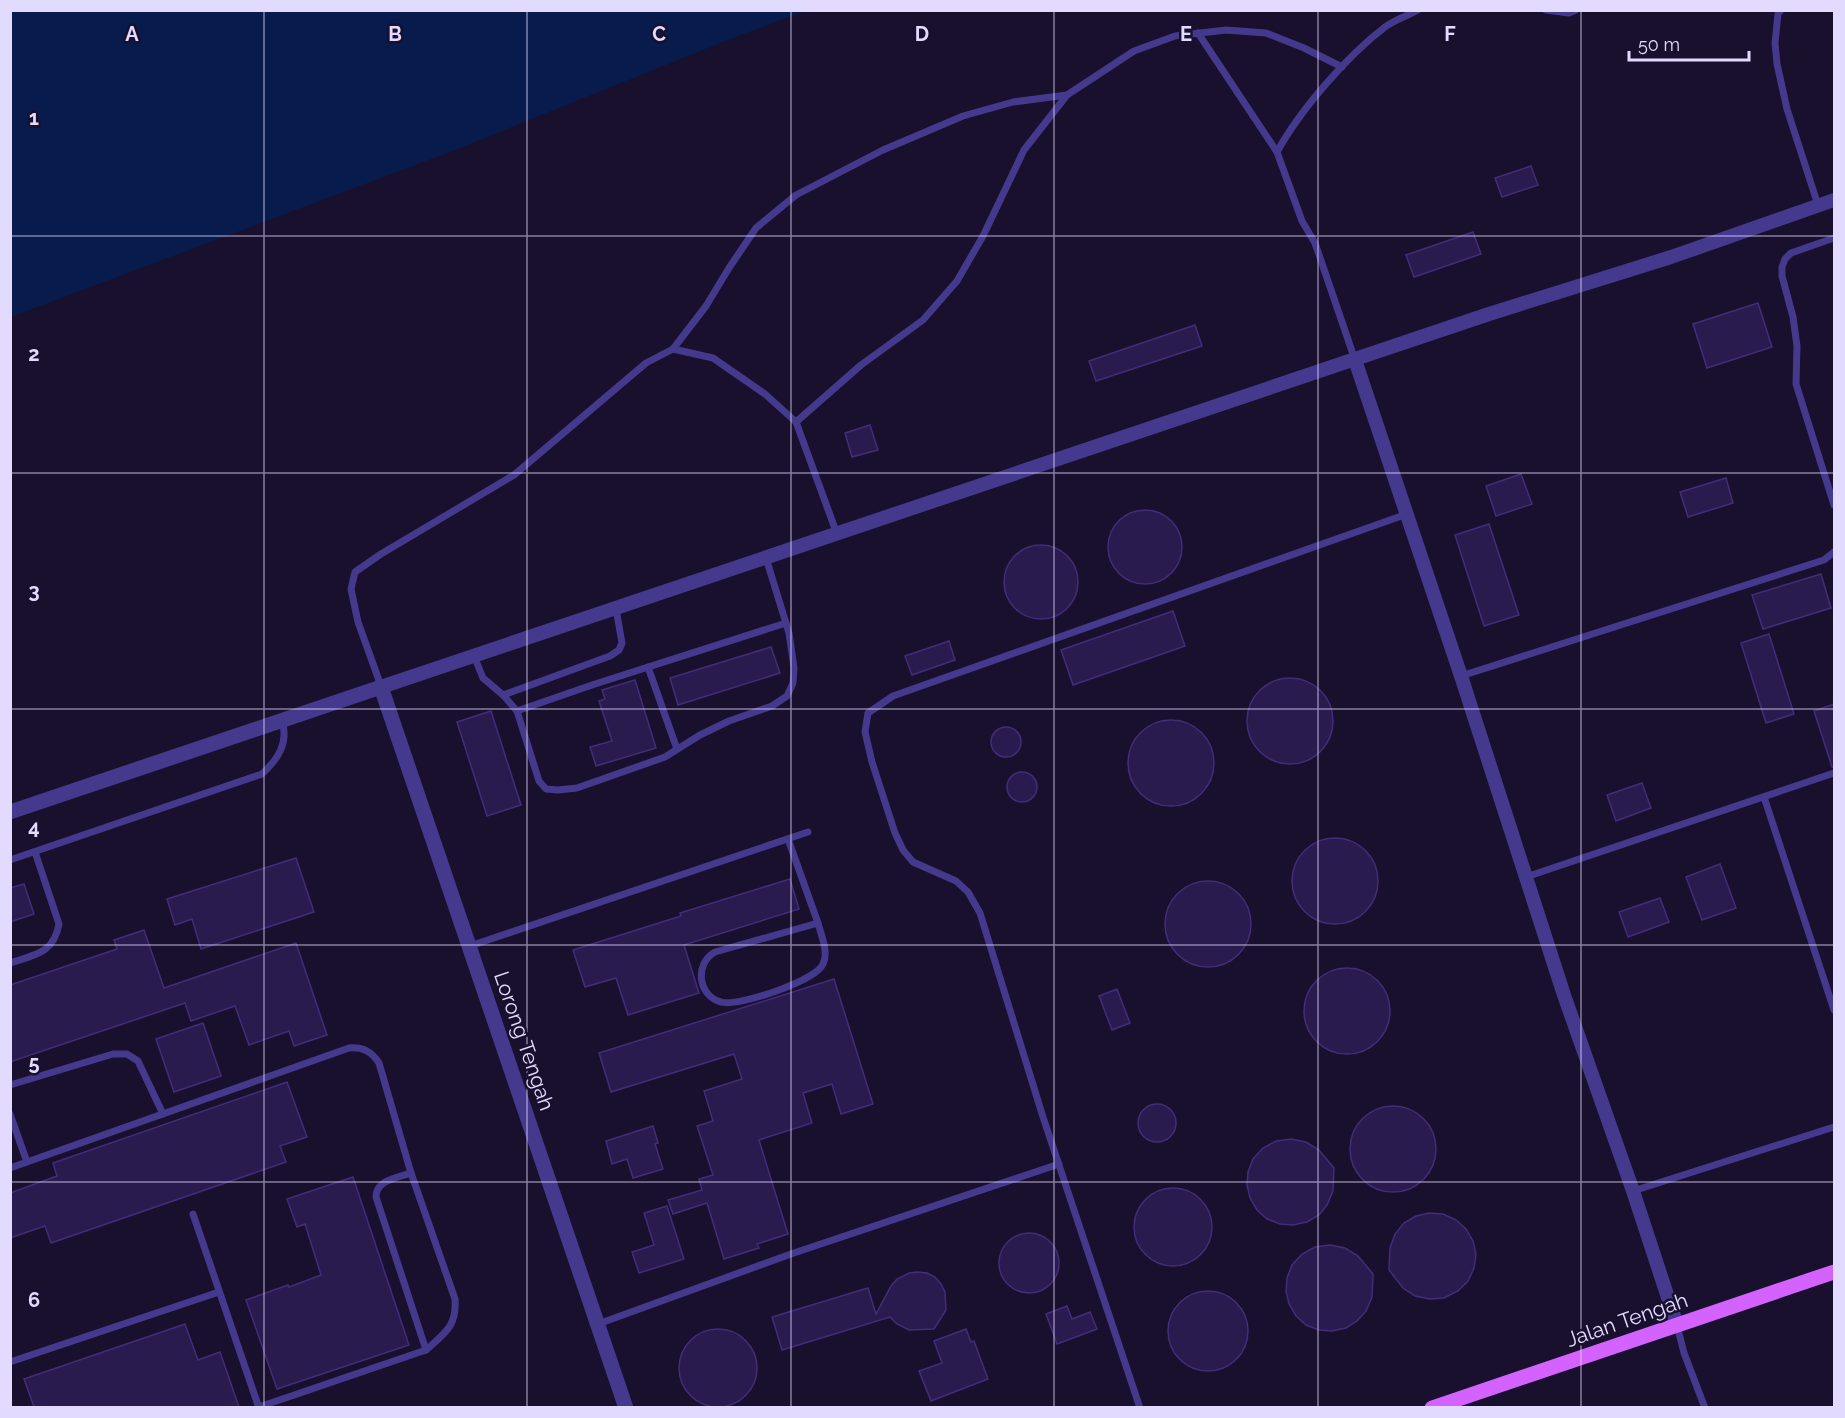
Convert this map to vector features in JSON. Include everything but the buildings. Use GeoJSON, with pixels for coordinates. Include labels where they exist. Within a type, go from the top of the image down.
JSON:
{"type":"FeatureCollection","features":[{"type":"Feature","properties":{"kind":"main road","name":"Jalan Tengah"},"geometry":{"type":"LineString","coordinates":[[1432,1407],[1834,1272]]}},
{"type":"Feature","properties":{"kind":"street"},"geometry":{"type":"LineString","coordinates":[[10,812],[1489,314],[1671,257],[1834,200]]}},
{"type":"Feature","properties":{"kind":"street"},"geometry":{"type":"LineString","coordinates":[[1355,360],[1461,676],[1564,995],[1677,1325]]}},
{"type":"Feature","properties":{"kind":"street","name":"Lorong Tengah"},"geometry":{"type":"LineString","coordinates":[[381,687],[626,1407]]}},
{"type":"Feature","properties":{"kind":"lane"},"geometry":{"type":"LineString","coordinates":[[1277,152],[1285,137],[1342,67],[1386,26],[1418,10]]}},
{"type":"Feature","properties":{"kind":"lane"},"geometry":{"type":"LineString","coordinates":[[1546,10],[1569,13],[1575,10]]}},
{"type":"Feature","properties":{"kind":"lane"},"geometry":{"type":"LineString","coordinates":[[1781,10],[1778,14],[1775,43],[1778,64],[1787,109],[1818,205]]}},
{"type":"Feature","properties":{"kind":"lane"},"geometry":{"type":"LineString","coordinates":[[796,422],[861,365],[923,320],[957,280],[982,236],[1024,150],[1067,95],[1134,51],[1175,36],[1226,30],[1266,33],[1304,48],[1342,67]]}},
{"type":"Feature","properties":{"kind":"lane"},"geometry":{"type":"LineString","coordinates":[[1198,33],[1277,152],[1302,221],[1315,243],[1355,360]]}},
{"type":"Feature","properties":{"kind":"lane"},"geometry":{"type":"LineString","coordinates":[[381,687],[358,622],[351,589],[356,572],[381,554],[514,475],[646,363],[673,349],[706,306],[756,228],[796,195],[883,150],[963,116],[1013,102],[1067,95]]}},
{"type":"Feature","properties":{"kind":"lane"},"geometry":{"type":"LineString","coordinates":[[1834,238],[1791,253],[1785,259],[1782,276],[1793,317],[1797,346],[1796,384],[1834,505]]}},
{"type":"Feature","properties":{"kind":"lane"},"geometry":{"type":"LineString","coordinates":[[673,349],[713,358],[765,394],[796,422],[837,534]]}},
{"type":"Feature","properties":{"kind":"lane"},"geometry":{"type":"LineString","coordinates":[[1140,1407],[1059,1164],[980,913],[968,892],[956,881],[913,862],[903,850],[895,833],[872,762],[865,732],[868,713],[892,696],[1407,514]]}},
{"type":"Feature","properties":{"kind":"lane"},"geometry":{"type":"LineString","coordinates":[[1461,676],[1824,560],[1834,552]]}},
{"type":"Feature","properties":{"kind":"lane"},"geometry":{"type":"LineString","coordinates":[[474,656],[483,678],[504,695],[517,711],[538,781],[546,789],[577,788],[665,757],[700,735],[729,721],[772,706],[787,696],[793,683],[794,668],[789,633],[766,558]]}},
{"type":"Feature","properties":{"kind":"lane"},"geometry":{"type":"LineString","coordinates":[[504,695],[610,656],[619,650],[622,643],[616,609]]}},
{"type":"Feature","properties":{"kind":"lane"},"geometry":{"type":"LineString","coordinates":[[517,711],[786,623]]}},
{"type":"Feature","properties":{"kind":"lane"},"geometry":{"type":"LineString","coordinates":[[648,667],[677,749]]}},
{"type":"Feature","properties":{"kind":"lane"},"geometry":{"type":"LineString","coordinates":[[10,860],[262,774],[273,764],[284,745],[282,721]]}},
{"type":"Feature","properties":{"kind":"lane"},"geometry":{"type":"LineString","coordinates":[[1526,877],[1834,773]]}},
{"type":"Feature","properties":{"kind":"lane"},"geometry":{"type":"LineString","coordinates":[[1764,797],[1834,1010]]}},
{"type":"Feature","properties":{"kind":"lane"},"geometry":{"type":"LineString","coordinates":[[470,946],[808,832]]}},
{"type":"Feature","properties":{"kind":"lane"},"geometry":{"type":"LineString","coordinates":[[788,839],[818,923],[825,956],[824,963],[814,975],[784,989],[733,1003],[714,1000],[707,993],[701,976],[701,968],[709,955],[818,923]]}},
{"type":"Feature","properties":{"kind":"lane"},"geometry":{"type":"LineString","coordinates":[[10,963],[47,949],[58,933],[59,924],[35,852]]}},
{"type":"Feature","properties":{"kind":"lane"},"geometry":{"type":"LineString","coordinates":[[10,1168],[349,1048],[358,1047],[367,1050],[379,1063],[411,1173],[455,1299],[456,1310],[453,1321],[448,1331],[426,1350],[259,1407],[193,1214]]}},
{"type":"Feature","properties":{"kind":"lane"},"geometry":{"type":"LineString","coordinates":[[10,1085],[113,1054],[127,1054],[138,1061],[163,1114]]}},
{"type":"Feature","properties":{"kind":"lane"},"geometry":{"type":"LineString","coordinates":[[10,1114],[27,1162]]}},
{"type":"Feature","properties":{"kind":"lane"},"geometry":{"type":"LineString","coordinates":[[1633,1191],[1834,1127]]}},
{"type":"Feature","properties":{"kind":"lane"},"geometry":{"type":"LineString","coordinates":[[598,1324],[802,1250],[1059,1164]]}},
{"type":"Feature","properties":{"kind":"lane"},"geometry":{"type":"LineString","coordinates":[[411,1173],[382,1183],[375,1197],[426,1350]]}},
{"type":"Feature","properties":{"kind":"lane"},"geometry":{"type":"LineString","coordinates":[[10,1362],[219,1292]]}},
{"type":"Feature","properties":{"kind":"lane"},"geometry":{"type":"LineString","coordinates":[[1677,1325],[1684,1353],[1705,1407]]}},
{"type":"Feature","properties":{"kind":"water"},"geometry":{"type":"Polygon","coordinates":[[[11,10],[806,11],[445,154],[11,317],[11,10]]]}}]}
